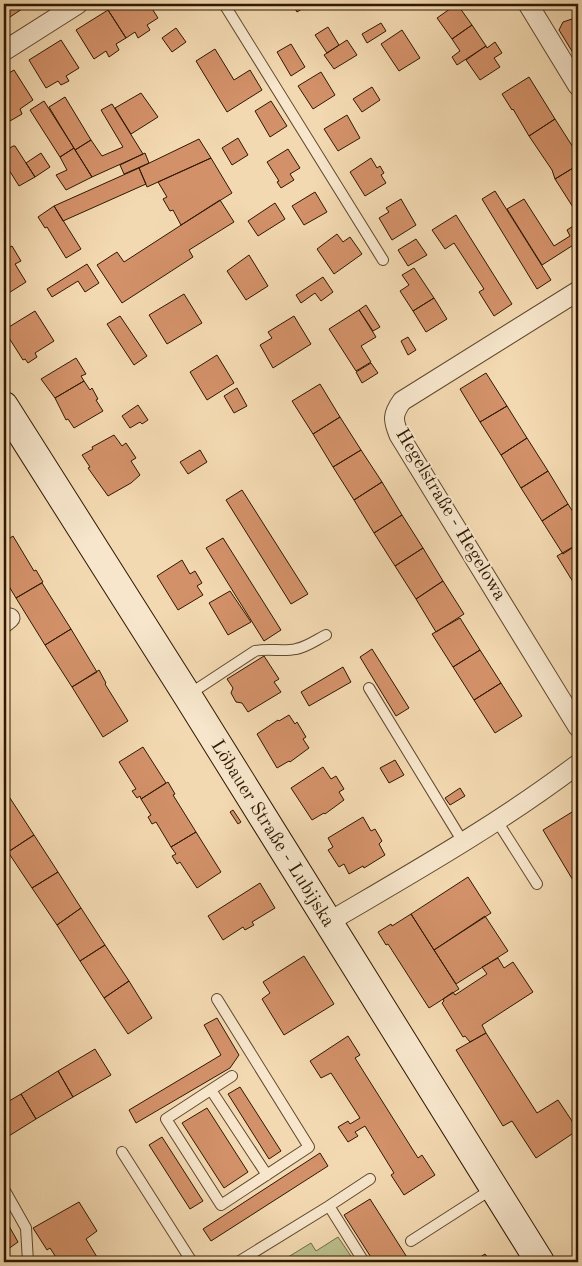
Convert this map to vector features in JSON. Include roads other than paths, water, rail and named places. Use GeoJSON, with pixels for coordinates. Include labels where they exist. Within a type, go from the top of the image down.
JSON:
{"type":"FeatureCollection","features":[{"type":"Feature","properties":{"kind":"main road","name":"Löbauer Straße - Lubijska"},"geometry":{"type":"LineString","coordinates":[[4,406],[540,1262]]}},
{"type":"Feature","properties":{"kind":"street"},"geometry":{"type":"LineString","coordinates":[[4,51],[78,4]]}},
{"type":"Feature","properties":{"kind":"street"},"geometry":{"type":"LineString","coordinates":[[535,5],[578,86]]}},
{"type":"Feature","properties":{"kind":"street","name":"Hegelstraße - Hegelowa"},"geometry":{"type":"LineString","coordinates":[[578,291],[402,402],[396,410],[394,421],[399,435],[578,727]]}},
{"type":"Feature","properties":{"kind":"street"},"geometry":{"type":"LineString","coordinates":[[327,923],[463,842],[544,790],[578,764]]}},
{"type":"Feature","properties":{"kind":"lane"},"geometry":{"type":"LineString","coordinates":[[224,4],[383,260]]}},
{"type":"Feature","properties":{"kind":"lane"},"geometry":{"type":"LineString","coordinates":[[187,696],[255,651],[268,648],[296,649],[309,645],[326,635]]}},
{"type":"Feature","properties":{"kind":"lane"},"geometry":{"type":"LineString","coordinates":[[369,688],[463,842]]}},
{"type":"Feature","properties":{"kind":"lane"},"geometry":{"type":"LineString","coordinates":[[497,820],[536,884]]}},
{"type":"Feature","properties":{"kind":"lane"},"geometry":{"type":"LineString","coordinates":[[217,999],[310,1147],[221,1205],[166,1118],[232,1076]]}},
{"type":"Feature","properties":{"kind":"lane"},"geometry":{"type":"LineString","coordinates":[[211,1090],[267,1175]]}},
{"type":"Feature","properties":{"kind":"lane"},"geometry":{"type":"LineString","coordinates":[[122,1152],[192,1262]]}},
{"type":"Feature","properties":{"kind":"lane"},"geometry":{"type":"LineString","coordinates":[[238,1262],[370,1179]]}},
{"type":"Feature","properties":{"kind":"lane"},"geometry":{"type":"LineString","coordinates":[[411,1241],[493,1188]]}},
{"type":"Feature","properties":{"kind":"lane"},"geometry":{"type":"LineString","coordinates":[[4,1189],[26,1228],[28,1262]]}},
{"type":"Feature","properties":{"kind":"lane"},"geometry":{"type":"LineString","coordinates":[[329,1206],[364,1262]]}}]}
